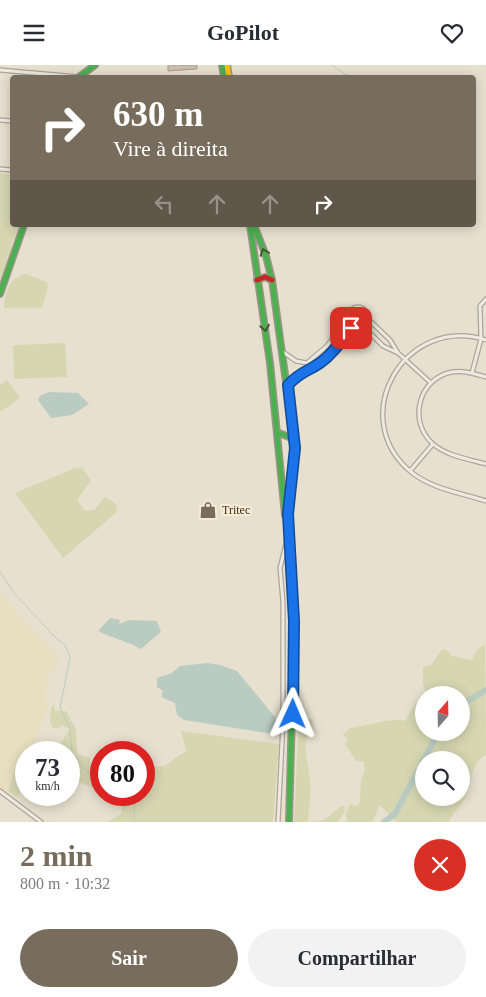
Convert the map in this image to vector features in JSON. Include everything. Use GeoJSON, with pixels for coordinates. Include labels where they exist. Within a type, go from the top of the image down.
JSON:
{"type":"FeatureCollection","features":[{"type":"Feature","properties":{"kind":"main road"},"geometry":{"type":"LineString","coordinates":[[81,75],[95,65]]}},
{"type":"Feature","properties":{"kind":"main road"},"geometry":{"type":"LineString","coordinates":[[0,293],[23,227]]}},
{"type":"Feature","properties":{"kind":"main road"},"geometry":{"type":"LineString","coordinates":[[250,227],[279,433],[287,540],[291,649],[288,822]]}},
{"type":"Feature","properties":{"kind":"main road"},"geometry":{"type":"LineString","coordinates":[[255,227],[266,256],[272,279],[294,433],[295,459],[288,514],[294,637],[288,822]]}},
{"type":"Feature","properties":{"kind":"main road"},"geometry":{"type":"LineString","coordinates":[[257,280],[265,277],[272,279]]}},
{"type":"Feature","properties":{"kind":"main road"},"geometry":{"type":"LineString","coordinates":[[279,433],[289,437],[294,433]]}},
{"type":"Feature","properties":{"kind":"street"},"geometry":{"type":"LineString","coordinates":[[0,70],[56,75]]}},
{"type":"Feature","properties":{"kind":"street"},"geometry":{"type":"LineString","coordinates":[[472,373],[481,336],[480,306],[486,299]]}},
{"type":"Feature","properties":{"kind":"street"},"geometry":{"type":"LineString","coordinates":[[282,352],[296,361],[307,363],[327,346],[349,317],[350,311],[358,307],[364,310],[367,318],[390,340],[398,353]]}},
{"type":"Feature","properties":{"kind":"street"},"geometry":{"type":"LineString","coordinates":[[349,317],[353,325]]}},
{"type":"Feature","properties":{"kind":"street"},"geometry":{"type":"LineString","coordinates":[[362,325],[367,318]]}},
{"type":"Feature","properties":{"kind":"street"},"geometry":{"type":"LineString","coordinates":[[353,325],[362,325],[382,346],[398,353],[431,383]]}},
{"type":"Feature","properties":{"kind":"street"},"geometry":{"type":"LineString","coordinates":[[288,385],[298,374],[319,364],[331,354],[353,325]]}},
{"type":"Feature","properties":{"kind":"street"},"geometry":{"type":"LineString","coordinates":[[486,334],[438,339],[422,346],[405,359],[396,370],[388,386],[384,402],[387,436],[394,451],[410,471],[439,487],[486,501]]}},
{"type":"Feature","properties":{"kind":"street"},"geometry":{"type":"LineString","coordinates":[[481,336],[486,341]]}},
{"type":"Feature","properties":{"kind":"street"},"geometry":{"type":"LineString","coordinates":[[486,377],[462,371],[448,373],[431,383],[421,398],[419,416],[424,434],[433,444],[453,455],[486,464]]}},
{"type":"Feature","properties":{"kind":"street"},"geometry":{"type":"LineString","coordinates":[[410,471],[433,444]]}},
{"type":"Feature","properties":{"kind":"street"},"geometry":{"type":"LineString","coordinates":[[278,822],[283,723],[283,602],[280,568],[287,540]]}},
{"type":"Feature","properties":{"kind":"street"},"geometry":{"type":"LineString","coordinates":[[0,791],[41,822]]}},
{"type":"Feature","properties":{"kind":"shaded area"},"geometry":{"type":"Polygon","coordinates":[[[49,392],[78,393],[89,404],[72,415],[51,418],[38,400],[40,396],[49,392]]]}},
{"type":"Feature","properties":{"kind":"shaded area"},"geometry":{"type":"Polygon","coordinates":[[[0,593],[58,658],[45,686],[48,709],[34,741],[15,741],[15,785],[11,795],[0,788],[0,593]]]}},
{"type":"Feature","properties":{"kind":"shaded area"},"geometry":{"type":"Polygon","coordinates":[[[110,618],[120,620],[119,624],[130,620],[157,621],[161,632],[141,649],[98,631],[110,618]]]}},
{"type":"Feature","properties":{"kind":"shaded area"},"geometry":{"type":"Polygon","coordinates":[[[207,663],[237,671],[275,717],[277,727],[273,734],[184,720],[177,715],[175,703],[161,697],[163,691],[157,687],[157,678],[172,673],[180,666],[207,663]]]}},
{"type":"Feature","properties":{"kind":"green space"},"geometry":{"type":"Polygon","coordinates":[[[0,173],[10,175],[10,227],[19,227],[11,244],[12,249],[0,281],[0,173]]]}},
{"type":"Feature","properties":{"kind":"green space"},"geometry":{"type":"Polygon","coordinates":[[[26,274],[47,282],[48,287],[42,308],[4,308],[9,286],[15,279],[26,274]]]}},
{"type":"Feature","properties":{"kind":"green space"},"geometry":{"type":"Polygon","coordinates":[[[65,343],[67,377],[14,379],[13,345],[65,343]]]}},
{"type":"Feature","properties":{"kind":"green space"},"geometry":{"type":"Polygon","coordinates":[[[7,380],[20,398],[0,412],[0,385],[7,380]]]}},
{"type":"Feature","properties":{"kind":"green space"},"geometry":{"type":"Polygon","coordinates":[[[75,468],[82,468],[91,480],[77,500],[85,511],[94,510],[105,497],[116,504],[117,512],[63,558],[15,493],[75,468]]]}},
{"type":"Feature","properties":{"kind":"green space"},"geometry":{"type":"Polygon","coordinates":[[[485,644],[486,754],[476,764],[470,784],[470,751],[415,751],[415,806],[460,806],[449,822],[396,822],[380,805],[373,822],[344,822],[347,821],[346,814],[350,804],[356,806],[360,803],[361,779],[365,770],[363,761],[356,761],[345,744],[348,740],[343,735],[350,728],[386,721],[405,721],[415,704],[415,741],[470,741],[470,686],[424,686],[423,667],[431,665],[442,649],[448,651],[452,656],[472,660],[476,651],[485,644]]]}},
{"type":"Feature","properties":{"kind":"green space"},"geometry":{"type":"Polygon","coordinates":[[[54,704],[55,711],[66,711],[76,729],[76,741],[62,741],[70,729],[61,725],[60,728],[53,728],[50,722],[51,708],[54,704]]]}},
{"type":"Feature","properties":{"kind":"green space"},"geometry":{"type":"Polygon","coordinates":[[[307,718],[312,719],[313,725],[305,746],[311,787],[308,822],[294,822],[298,735],[301,723],[307,718]]]}},
{"type":"Feature","properties":{"kind":"green space"},"geometry":{"type":"Polygon","coordinates":[[[181,731],[279,744],[273,822],[108,822],[122,813],[122,806],[155,806],[155,767],[164,766],[186,751],[181,731]]]}},
{"type":"Feature","properties":{"kind":"green space"},"geometry":{"type":"Polygon","coordinates":[[[80,755],[90,758],[90,787],[80,782],[80,755]]]}},
{"type":"Feature","properties":{"kind":"green space"},"geometry":{"type":"Polygon","coordinates":[[[15,772],[15,796],[8,791],[15,772]]]}},
{"type":"Feature","properties":{"kind":"green space"},"geometry":{"type":"Polygon","coordinates":[[[345,805],[344,812],[338,822],[316,822],[326,818],[345,805]]]}},
{"type":"Feature","properties":{"kind":"building"},"geometry":{"type":"Polygon","coordinates":[[[168,65],[197,65],[197,69],[168,71],[168,65]]]}},
{"type":"Feature","properties":{"kind":"waterway"},"geometry":{"type":"LineString","coordinates":[[331,65],[348,75]]}},
{"type":"Feature","properties":{"kind":"waterway"},"geometry":{"type":"LineString","coordinates":[[0,572],[14,593],[55,637],[65,645],[70,657],[60,708],[70,728],[72,752],[85,770],[90,773]]}},
{"type":"Feature","properties":{"kind":"waterway"},"geometry":{"type":"LineString","coordinates":[[470,700],[486,690]]}},
{"type":"Feature","properties":{"kind":"waterway"},"geometry":{"type":"LineString","coordinates":[[384,822],[395,814],[434,741]]}},
{"type":"Feature","properties":{"kind":"waterway"},"geometry":{"type":"LineString","coordinates":[[134,822],[135,806]]}},
{"type":"Feature","properties":{"kind":"traffic: fast"},"geometry":{"type":"LineString","coordinates":[[82,75],[95,65]]}},
{"type":"Feature","properties":{"kind":"traffic: fast"},"geometry":{"type":"LineString","coordinates":[[222,65],[224,75]]}},
{"type":"Feature","properties":{"kind":"traffic: fast"},"geometry":{"type":"LineString","coordinates":[[0,294],[23,227]]}},
{"type":"Feature","properties":{"kind":"traffic: fast"},"geometry":{"type":"LineString","coordinates":[[250,227],[270,363],[285,515]]}},
{"type":"Feature","properties":{"kind":"traffic: fast"},"geometry":{"type":"LineString","coordinates":[[255,227],[266,256],[272,280],[295,448],[288,514],[294,637],[289,822]]}},
{"type":"Feature","properties":{"kind":"traffic: fast"},"geometry":{"type":"LineString","coordinates":[[279,433],[289,437],[294,433]]}},
{"type":"Feature","properties":{"kind":"traffic: slow"},"geometry":{"type":"LineString","coordinates":[[227,65],[229,75]]}},
{"type":"Feature","properties":{"kind":"traffic: jam"},"geometry":{"type":"LineString","coordinates":[[257,280],[265,277],[272,280]]}},
{"type":"Feature","properties":{"kind":"place","name":"Tritec"},"geometry":{"type":"Point","coordinates":[208,510]}},
{"type":"Feature","properties":{"kind":"route"},"geometry":{"type":"LineString","coordinates":[[293,714],[294,621],[288,514],[295,448],[288,385],[298,374],[319,364],[331,354],[351,328]]}}]}
